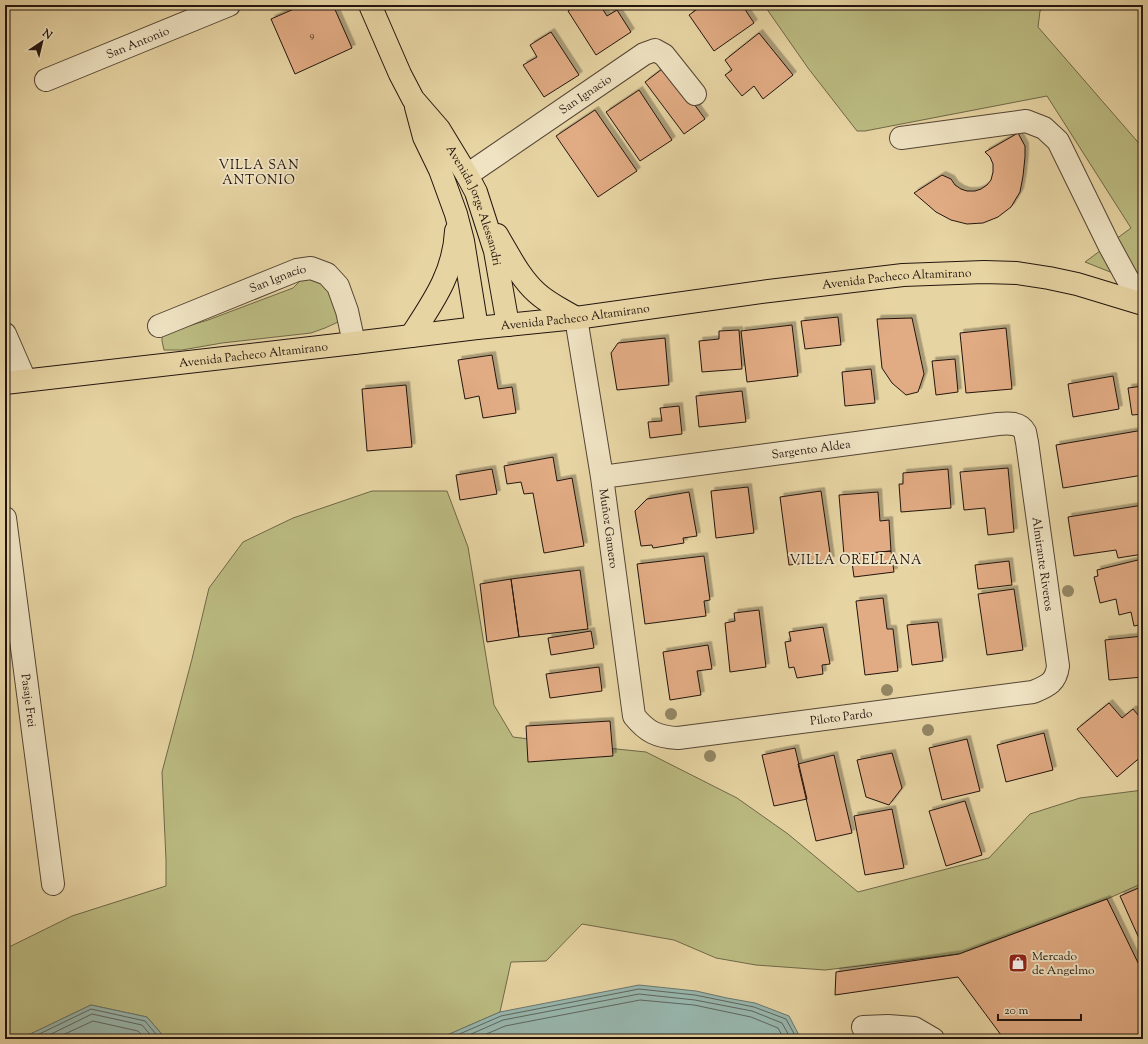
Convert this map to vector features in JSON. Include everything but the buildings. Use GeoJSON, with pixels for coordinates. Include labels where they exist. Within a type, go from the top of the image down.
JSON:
{"type":"FeatureCollection","features":[{"type":"Feature","properties":{"kind":"main road","name":"Avenida Jorge Alessandri"},"geometry":{"type":"LineString","coordinates":[[370,5],[400,74],[414,99],[439,129],[476,192],[495,251],[508,325]]}},
{"type":"Feature","properties":{"kind":"main road","name":"Avenida Jorge Alessandri"},"geometry":{"type":"LineString","coordinates":[[414,99],[424,138],[450,193],[456,214],[463,241],[477,328]]}},
{"type":"Feature","properties":{"kind":"main road"},"geometry":{"type":"LineString","coordinates":[[411,336],[444,282],[455,242],[456,214]]}},
{"type":"Feature","properties":{"kind":"main road"},"geometry":{"type":"LineString","coordinates":[[484,214],[528,283],[548,302],[576,318]]}},
{"type":"Feature","properties":{"kind":"main road","name":"Avenida Pacheco Altamirano"},"geometry":{"type":"LineString","coordinates":[[15,381],[576,318],[769,291],[903,275],[984,272],[1017,273],[1077,284],[1143,304]]}},
{"type":"Feature","properties":{"kind":"street","name":"San Antonio"},"geometry":{"type":"LineString","coordinates":[[46,80],[229,5]]}},
{"type":"Feature","properties":{"kind":"street","name":"San Ignacio"},"geometry":{"type":"LineString","coordinates":[[467,175],[644,54],[655,50],[664,55],[695,94]]}},
{"type":"Feature","properties":{"kind":"street"},"geometry":{"type":"LineString","coordinates":[[901,138],[1026,121],[1044,128],[1058,141],[1109,245],[1127,278],[1143,301]]}},
{"type":"Feature","properties":{"kind":"street","name":"San Ignacio"},"geometry":{"type":"LineString","coordinates":[[159,326],[297,270],[311,268],[327,274],[338,286],[347,311],[354,343]]}},
{"type":"Feature","properties":{"kind":"street","name":"Muñoz Gamero"},"geometry":{"type":"LineString","coordinates":[[576,318],[602,477],[634,716],[641,725],[650,732]]}},
{"type":"Feature","properties":{"kind":"street"},"geometry":{"type":"LineString","coordinates":[[5,334],[15,381]]}},
{"type":"Feature","properties":{"kind":"street","name":"Sargento Aldea"},"geometry":{"type":"LineString","coordinates":[[602,477],[998,424],[1011,423],[1019,426]]}},
{"type":"Feature","properties":{"kind":"street","name":"Almirante Riveros"},"geometry":{"type":"LineString","coordinates":[[1019,426],[1024,432],[1026,442],[1058,666],[1053,681],[1045,687],[1033,692]]}},
{"type":"Feature","properties":{"kind":"street","name":"Pasaje Frei"},"geometry":{"type":"LineString","coordinates":[[5,518],[53,884]]}},
{"type":"Feature","properties":{"kind":"street","name":"Piloto Pardo"},"geometry":{"type":"LineString","coordinates":[[650,732],[665,738],[678,738],[1033,692]]}},
{"type":"Feature","properties":{"kind":"street"},"geometry":{"type":"LineString","coordinates":[[863,1027],[888,1026],[914,1028],[934,1039]]}},
{"type":"Feature","properties":{"kind":"green space"},"geometry":{"type":"Polygon","coordinates":[[[764,5],[1047,5],[1040,11],[1038,27],[1143,148],[1143,285],[1085,262],[1131,228],[1047,96],[865,131],[857,131],[808,68],[764,5]]]}},
{"type":"Feature","properties":{"kind":"green space"},"geometry":{"type":"Polygon","coordinates":[[[303,278],[324,278],[339,319],[338,322],[311,333],[222,343],[182,350],[164,350],[162,334],[208,320],[293,288],[303,278]]]}},
{"type":"Feature","properties":{"kind":"green space"},"geometry":{"type":"Polygon","coordinates":[[[372,491],[447,491],[468,547],[494,705],[513,737],[646,752],[737,798],[788,834],[858,892],[989,858],[1030,814],[1080,798],[1143,790],[1143,883],[1107,899],[959,954],[825,970],[756,965],[716,958],[674,940],[582,924],[546,961],[511,962],[500,1012],[438,1039],[166,1039],[147,1017],[91,1005],[20,1039],[5,1039],[5,949],[72,916],[166,886],[162,772],[209,588],[243,542],[293,518],[372,491]]]}},
{"type":"Feature","properties":{"kind":"water"},"geometry":{"type":"Polygon","coordinates":[[[639,985],[696,991],[755,1003],[789,1016],[801,1039],[438,1039],[500,1012],[639,985]]]}},
{"type":"Feature","properties":{"kind":"water"},"geometry":{"type":"Polygon","coordinates":[[[91,1005],[147,1017],[166,1039],[20,1039],[91,1005]]]}},
{"type":"Feature","properties":{"kind":"place","name":"Mercado de Angelmo"},"geometry":{"type":"Point","coordinates":[1018,963]}},
{"type":"Feature","properties":{"kind":"district","name":"VILLA SAN ANTONIO"},"geometry":{"type":"Point","coordinates":[259,172]}},
{"type":"Feature","properties":{"kind":"district","name":"VILLA ORELLANA"},"geometry":{"type":"Point","coordinates":[856,559]}}]}
